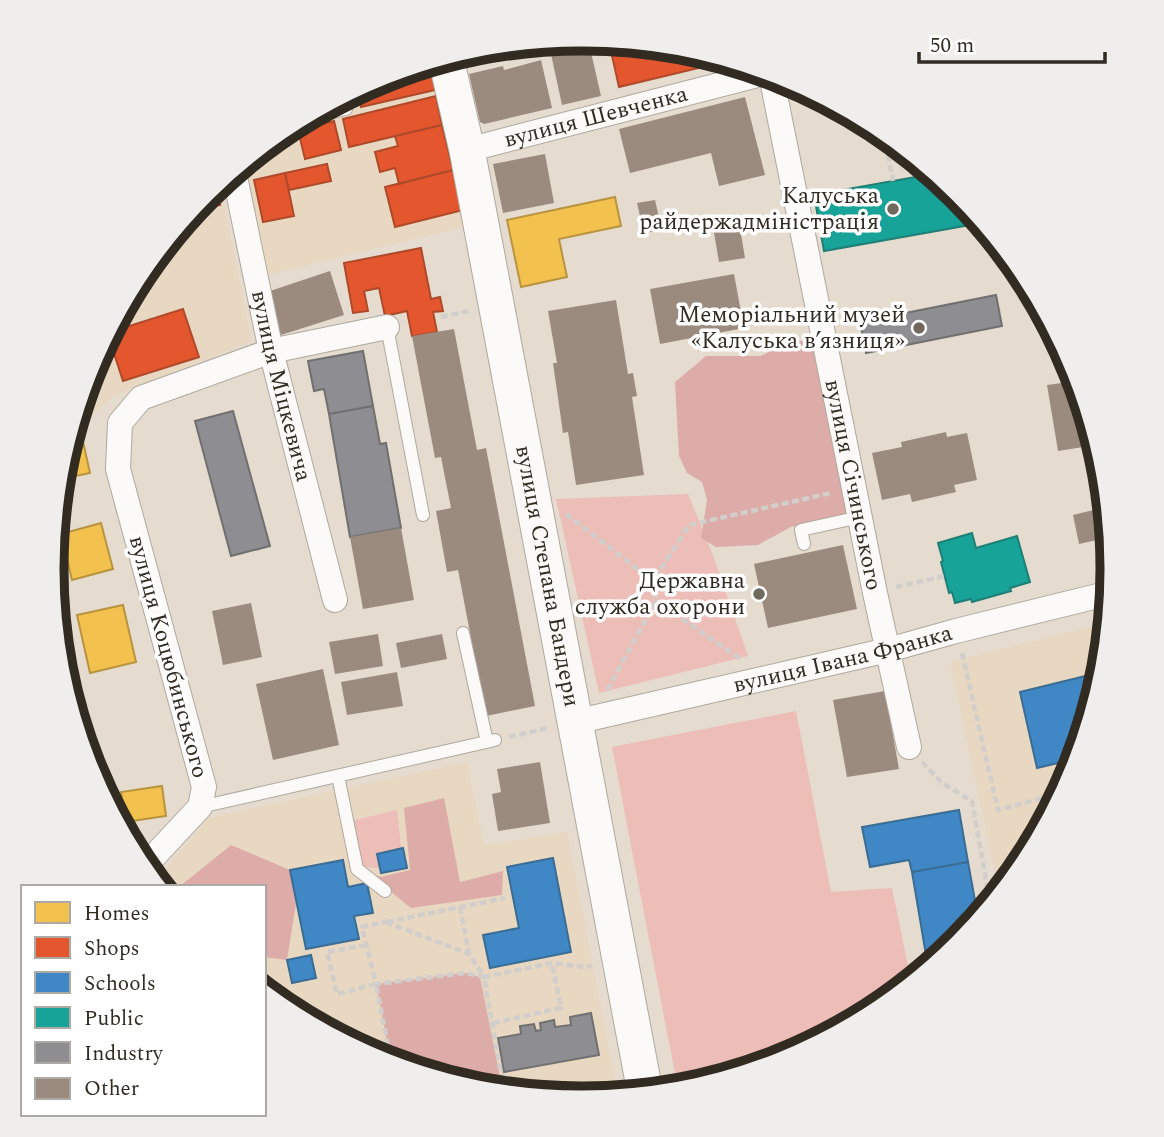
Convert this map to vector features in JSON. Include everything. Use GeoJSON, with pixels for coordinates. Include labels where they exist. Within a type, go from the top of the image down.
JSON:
{"type":"FeatureCollection","features":[{"type":"Feature","properties":{"kind":"main road","name":"вулиця Степана Бандери"},"geometry":{"type":"LineString","coordinates":[[448,68],[467,150],[565,724],[643,1083]]}},
{"type":"Feature","properties":{"kind":"street","name":"вулиця Шевченка"},"geometry":{"type":"LineString","coordinates":[[467,150],[747,78]]}},
{"type":"Feature","properties":{"kind":"street","name":"вулиця Січинського"},"geometry":{"type":"LineString","coordinates":[[774,88],[909,747]]}},
{"type":"Feature","properties":{"kind":"street","name":"вулиця Міцкевича"},"geometry":{"type":"LineString","coordinates":[[236,183],[271,351],[335,600]]}},
{"type":"Feature","properties":{"kind":"street","name":"вулиця Коцюбинського"},"geometry":{"type":"LineString","coordinates":[[153,858],[201,807],[204,787],[118,469],[120,423],[141,398],[271,351],[387,327]]}},
{"type":"Feature","properties":{"kind":"street","name":"вулиця Івана Франка"},"geometry":{"type":"LineString","coordinates":[[565,724],[888,650],[1099,596]]}},
{"type":"Feature","properties":{"kind":"lane"},"geometry":{"type":"LineString","coordinates":[[342,110],[346,109]]}},
{"type":"Feature","properties":{"kind":"lane"},"geometry":{"type":"LineString","coordinates":[[387,327],[423,515]]}},
{"type":"Feature","properties":{"kind":"lane"},"geometry":{"type":"LineString","coordinates":[[804,544],[801,530],[860,517]]}},
{"type":"Feature","properties":{"kind":"lane"},"geometry":{"type":"LineString","coordinates":[[201,807],[491,741],[463,633]]}},
{"type":"Feature","properties":{"kind":"lane"},"geometry":{"type":"LineString","coordinates":[[338,776],[357,869],[385,891]]}},
{"type":"Feature","properties":{"kind":"path"},"geometry":{"type":"LineString","coordinates":[[791,104],[806,102]]}},
{"type":"Feature","properties":{"kind":"path"},"geometry":{"type":"LineString","coordinates":[[887,151],[893,181]]}},
{"type":"Feature","properties":{"kind":"path"},"geometry":{"type":"LineString","coordinates":[[441,317],[470,311]]}},
{"type":"Feature","properties":{"kind":"path"},"geometry":{"type":"LineString","coordinates":[[603,698],[656,601],[653,581],[689,525],[842,490]]}},
{"type":"Feature","properties":{"kind":"path"},"geometry":{"type":"LineString","coordinates":[[559,508],[653,581]]}},
{"type":"Feature","properties":{"kind":"path"},"geometry":{"type":"LineString","coordinates":[[888,589],[944,576]]}},
{"type":"Feature","properties":{"kind":"path"},"geometry":{"type":"LineString","coordinates":[[656,601],[748,665]]}},
{"type":"Feature","properties":{"kind":"path"},"geometry":{"type":"LineString","coordinates":[[960,645],[998,810],[1046,797]]}},
{"type":"Feature","properties":{"kind":"path"},"geometry":{"type":"LineString","coordinates":[[491,741],[565,724]]}},
{"type":"Feature","properties":{"kind":"path"},"geometry":{"type":"LineString","coordinates":[[909,747],[942,783],[972,800],[988,890]]}},
{"type":"Feature","properties":{"kind":"path"},"geometry":{"type":"LineString","coordinates":[[388,1049],[362,927],[505,898]]}},
{"type":"Feature","properties":{"kind":"path"},"geometry":{"type":"LineString","coordinates":[[460,907],[469,954],[484,977],[502,1080]]}},
{"type":"Feature","properties":{"kind":"path"},"geometry":{"type":"LineString","coordinates":[[386,922],[469,954]]}},
{"type":"Feature","properties":{"kind":"path"},"geometry":{"type":"LineString","coordinates":[[366,945],[327,952],[337,993],[376,984],[465,973],[484,977],[552,963],[585,967]]}},
{"type":"Feature","properties":{"kind":"path"},"geometry":{"type":"LineString","coordinates":[[493,1023],[561,1008],[552,963]]}},
{"type":"Feature","properties":{"kind":"shaded area"},"geometry":{"type":"Polygon","coordinates":[[[432,73],[468,226],[266,275],[244,176],[294,138],[323,120],[384,90],[432,73]]]}},
{"type":"Feature","properties":{"kind":"shaded area"},"geometry":{"type":"Polygon","coordinates":[[[222,196],[252,341],[115,395],[90,418],[88,414],[104,370],[134,310],[171,253],[222,196]]]}},
{"type":"Feature","properties":{"kind":"shaded area"},"geometry":{"type":"Polygon","coordinates":[[[794,338],[815,346],[852,512],[791,527],[758,545],[716,547],[701,538],[707,500],[702,482],[687,473],[679,456],[675,382],[706,356],[761,356],[794,338]]]}},
{"type":"Feature","properties":{"kind":"shaded area"},"geometry":{"type":"Polygon","coordinates":[[[688,494],[713,555],[748,656],[599,693],[556,499],[688,494]]]}},
{"type":"Feature","properties":{"kind":"shaded area"},"geometry":{"type":"Polygon","coordinates":[[[1096,626],[1082,703],[1060,767],[1030,827],[996,879],[950,662],[1096,626]]]}},
{"type":"Feature","properties":{"kind":"shaded area"},"geometry":{"type":"Polygon","coordinates":[[[796,711],[831,892],[892,888],[909,970],[870,999],[811,1033],[748,1059],[676,1077],[612,747],[796,711]]]}},
{"type":"Feature","properties":{"kind":"shaded area"},"geometry":{"type":"Polygon","coordinates":[[[467,762],[484,845],[567,832],[616,1085],[514,1082],[448,1069],[384,1047],[353,1033],[294,999],[266,978],[266,885],[172,885],[163,872],[209,818],[467,762]]]}},
{"type":"Feature","properties":{"kind":"shaded area"},"geometry":{"type":"Polygon","coordinates":[[[444,798],[460,882],[503,871],[502,895],[411,908],[369,874],[381,877],[410,870],[404,808],[444,798]]]}},
{"type":"Feature","properties":{"kind":"shaded area"},"geometry":{"type":"Polygon","coordinates":[[[397,810],[403,864],[381,869],[361,866],[351,821],[397,810]]]}},
{"type":"Feature","properties":{"kind":"shaded area"},"geometry":{"type":"Polygon","coordinates":[[[231,845],[290,870],[296,903],[287,960],[266,957],[266,885],[181,885],[231,845]]]}},
{"type":"Feature","properties":{"kind":"shaded area"},"geometry":{"type":"Polygon","coordinates":[[[465,973],[480,977],[501,1080],[448,1069],[388,1049],[376,984],[465,973]]]}},
{"type":"Feature","properties":{"kind":"building: Homes"},"geometry":{"type":"Polygon","coordinates":[[[615,197],[621,226],[559,239],[567,277],[521,287],[507,220],[615,197]]]}},
{"type":"Feature","properties":{"kind":"building: Homes"},"geometry":{"type":"Polygon","coordinates":[[[82,435],[90,473],[73,477],[82,435]]]}},
{"type":"Feature","properties":{"kind":"building: Homes"},"geometry":{"type":"Polygon","coordinates":[[[101,523],[113,569],[72,580],[65,549],[65,533],[101,523]]]}},
{"type":"Feature","properties":{"kind":"building: Homes"},"geometry":{"type":"Polygon","coordinates":[[[123,605],[136,662],[90,673],[77,615],[123,605]]]}},
{"type":"Feature","properties":{"kind":"building: Homes"},"geometry":{"type":"Polygon","coordinates":[[[162,786],[166,816],[131,821],[123,806],[121,792],[162,786]]]}},
{"type":"Feature","properties":{"kind":"building: Shops"},"geometry":{"type":"Polygon","coordinates":[[[611,52],[650,55],[707,66],[619,87],[611,52]]]}},
{"type":"Feature","properties":{"kind":"building: Shops"},"geometry":{"type":"Polygon","coordinates":[[[431,73],[435,90],[361,107],[360,101],[431,73]]]}},
{"type":"Feature","properties":{"kind":"building: Shops"},"geometry":{"type":"Polygon","coordinates":[[[436,96],[442,125],[349,147],[343,119],[436,96]]]}},
{"type":"Feature","properties":{"kind":"building: Shops"},"geometry":{"type":"Polygon","coordinates":[[[334,121],[341,150],[305,159],[299,135],[313,126],[334,121]]]}},
{"type":"Feature","properties":{"kind":"building: Shops"},"geometry":{"type":"Polygon","coordinates":[[[442,125],[453,170],[399,184],[395,168],[380,172],[375,152],[398,146],[395,136],[442,125]]]}},
{"type":"Feature","properties":{"kind":"building: Shops"},"geometry":{"type":"Polygon","coordinates":[[[327,164],[331,181],[289,190],[285,173],[327,164]]]}},
{"type":"Feature","properties":{"kind":"building: Shops"},"geometry":{"type":"Polygon","coordinates":[[[453,170],[463,210],[395,227],[385,187],[453,170]]]}},
{"type":"Feature","properties":{"kind":"building: Shops"},"geometry":{"type":"Polygon","coordinates":[[[285,173],[294,216],[263,222],[254,180],[285,173]]]}},
{"type":"Feature","properties":{"kind":"building: Shops"},"geometry":{"type":"Polygon","coordinates":[[[421,248],[431,299],[440,297],[443,311],[433,312],[437,332],[412,336],[407,311],[385,316],[379,288],[364,291],[368,311],[353,313],[344,263],[421,248]]]}},
{"type":"Feature","properties":{"kind":"building: Shops"},"geometry":{"type":"Polygon","coordinates":[[[183,309],[199,357],[123,381],[113,351],[125,327],[183,309]]]}},
{"type":"Feature","properties":{"kind":"building: Schools"},"geometry":{"type":"Polygon","coordinates":[[[1089,675],[1062,762],[1037,768],[1020,692],[1089,675]]]}},
{"type":"Feature","properties":{"kind":"building: Schools"},"geometry":{"type":"Polygon","coordinates":[[[959,810],[968,862],[912,872],[909,860],[870,867],[862,827],[959,810]]]}},
{"type":"Feature","properties":{"kind":"building: Schools"},"geometry":{"type":"Polygon","coordinates":[[[403,848],[407,868],[381,873],[377,854],[403,848]]]}},
{"type":"Feature","properties":{"kind":"building: Schools"},"geometry":{"type":"Polygon","coordinates":[[[553,858],[571,952],[490,968],[483,935],[519,928],[507,867],[553,858]]]}},
{"type":"Feature","properties":{"kind":"building: Schools"},"geometry":{"type":"Polygon","coordinates":[[[343,860],[348,887],[367,883],[373,913],[354,916],[359,939],[306,949],[290,870],[343,860]]]}},
{"type":"Feature","properties":{"kind":"building: Schools"},"geometry":{"type":"Polygon","coordinates":[[[968,862],[976,904],[926,955],[912,872],[968,862]]]}},
{"type":"Feature","properties":{"kind":"building: Schools"},"geometry":{"type":"Polygon","coordinates":[[[311,955],[316,978],[292,983],[287,960],[311,955]]]}},
{"type":"Feature","properties":{"kind":"building: Public","name":"Калуська райдержадміністрація"},"geometry":{"type":"Polygon","coordinates":[[[920,176],[969,225],[824,251],[814,195],[920,176]]]}},
{"type":"Feature","properties":{"kind":"building: Public"},"geometry":{"type":"Polygon","coordinates":[[[972,533],[976,548],[1017,536],[1030,582],[1010,588],[1011,591],[972,602],[971,599],[955,603],[952,592],[949,593],[938,543],[972,533]]]}},
{"type":"Feature","properties":{"kind":"building: Industry"},"geometry":{"type":"Polygon","coordinates":[[[996,295],[1002,326],[866,353],[860,322],[996,295]]]}},
{"type":"Feature","properties":{"kind":"building: Industry"},"geometry":{"type":"Polygon","coordinates":[[[363,351],[373,406],[329,414],[324,389],[314,391],[308,361],[363,351]]]}},
{"type":"Feature","properties":{"kind":"building: Industry"},"geometry":{"type":"Polygon","coordinates":[[[373,406],[380,444],[386,443],[401,528],[350,537],[329,414],[373,406]]]}},
{"type":"Feature","properties":{"kind":"building: Industry"},"geometry":{"type":"Polygon","coordinates":[[[233,411],[270,546],[231,556],[195,421],[233,411]]]}},
{"type":"Feature","properties":{"kind":"building: Industry"},"geometry":{"type":"Polygon","coordinates":[[[591,1013],[599,1055],[504,1072],[498,1038],[521,1034],[520,1026],[534,1024],[536,1031],[541,1030],[540,1023],[554,1020],[555,1027],[571,1025],[570,1017],[591,1013]]]}},
{"type":"Feature","properties":{"kind":"building: Other"},"geometry":{"type":"Polygon","coordinates":[[[591,51],[601,96],[562,105],[551,52],[591,51]]]}},
{"type":"Feature","properties":{"kind":"building: Other"},"geometry":{"type":"Polygon","coordinates":[[[541,60],[552,108],[484,124],[480,122],[469,74],[503,66],[504,70],[541,60]]]}},
{"type":"Feature","properties":{"kind":"building: Other"},"geometry":{"type":"Polygon","coordinates":[[[745,97],[765,175],[719,186],[711,153],[630,173],[619,129],[745,97]]]}},
{"type":"Feature","properties":{"kind":"building: Other"},"geometry":{"type":"Polygon","coordinates":[[[545,154],[554,203],[503,213],[493,164],[545,154]]]}},
{"type":"Feature","properties":{"kind":"building: Other"},"geometry":{"type":"Polygon","coordinates":[[[655,200],[662,230],[644,233],[637,203],[655,200]]]}},
{"type":"Feature","properties":{"kind":"building: Other"},"geometry":{"type":"Polygon","coordinates":[[[739,222],[745,258],[719,262],[713,227],[739,222]]]}},
{"type":"Feature","properties":{"kind":"building: Other"},"geometry":{"type":"Polygon","coordinates":[[[330,271],[344,315],[281,335],[267,292],[330,271]]]}},
{"type":"Feature","properties":{"kind":"building: Other"},"geometry":{"type":"Polygon","coordinates":[[[734,274],[744,328],[660,344],[650,289],[734,274]]]}},
{"type":"Feature","properties":{"kind":"building: Other"},"geometry":{"type":"Polygon","coordinates":[[[616,300],[628,374],[633,373],[637,396],[632,397],[644,475],[576,485],[568,432],[563,433],[553,363],[557,363],[548,311],[616,300]]]}},
{"type":"Feature","properties":{"kind":"building: Other"},"geometry":{"type":"Polygon","coordinates":[[[454,329],[477,450],[486,448],[535,706],[486,716],[458,570],[447,572],[436,511],[451,508],[441,457],[435,458],[412,336],[454,329]]]}},
{"type":"Feature","properties":{"kind":"building: Other"},"geometry":{"type":"Polygon","coordinates":[[[1065,383],[1085,447],[1058,451],[1047,385],[1065,383]]]}},
{"type":"Feature","properties":{"kind":"building: Other"},"geometry":{"type":"Polygon","coordinates":[[[946,432],[947,437],[967,433],[977,480],[954,485],[956,492],[912,502],[910,494],[882,500],[872,453],[902,447],[901,442],[946,432]]]}},
{"type":"Feature","properties":{"kind":"building: Other"},"geometry":{"type":"Polygon","coordinates":[[[1096,509],[1099,540],[1079,544],[1073,515],[1096,509]]]}},
{"type":"Feature","properties":{"kind":"building: Other"},"geometry":{"type":"Polygon","coordinates":[[[401,528],[414,600],[363,609],[350,537],[401,528]]]}},
{"type":"Feature","properties":{"kind":"building: Other"},"geometry":{"type":"Polygon","coordinates":[[[843,545],[857,609],[768,628],[754,564],[843,545]]]}},
{"type":"Feature","properties":{"kind":"building: Other"},"geometry":{"type":"Polygon","coordinates":[[[251,603],[262,657],[223,665],[212,611],[251,603]]]}},
{"type":"Feature","properties":{"kind":"building: Other"},"geometry":{"type":"Polygon","coordinates":[[[378,634],[383,666],[335,674],[329,642],[378,634]]]}},
{"type":"Feature","properties":{"kind":"building: Other"},"geometry":{"type":"Polygon","coordinates":[[[442,634],[447,659],[401,668],[396,643],[442,634]]]}},
{"type":"Feature","properties":{"kind":"building: Other"},"geometry":{"type":"Polygon","coordinates":[[[323,669],[339,745],[273,760],[256,684],[323,669]]]}},
{"type":"Feature","properties":{"kind":"building: Other"},"geometry":{"type":"Polygon","coordinates":[[[397,672],[403,706],[347,715],[341,682],[397,672]]]}},
{"type":"Feature","properties":{"kind":"building: Other"},"geometry":{"type":"Polygon","coordinates":[[[885,691],[899,769],[847,777],[833,700],[885,691]]]}},
{"type":"Feature","properties":{"kind":"building: Other"},"geometry":{"type":"Polygon","coordinates":[[[540,762],[550,823],[498,831],[492,794],[501,792],[497,769],[540,762]]]}},
{"type":"Feature","properties":{"kind":"place","name":"Калуська райдержадміністрація"},"geometry":{"type":"Point","coordinates":[893,209]}},
{"type":"Feature","properties":{"kind":"place","name":"Меморіальний музей «Калуська в’язниця»"},"geometry":{"type":"Point","coordinates":[919,328]}},
{"type":"Feature","properties":{"kind":"place","name":"Державна служба охорони"},"geometry":{"type":"Point","coordinates":[759,594]}}]}
